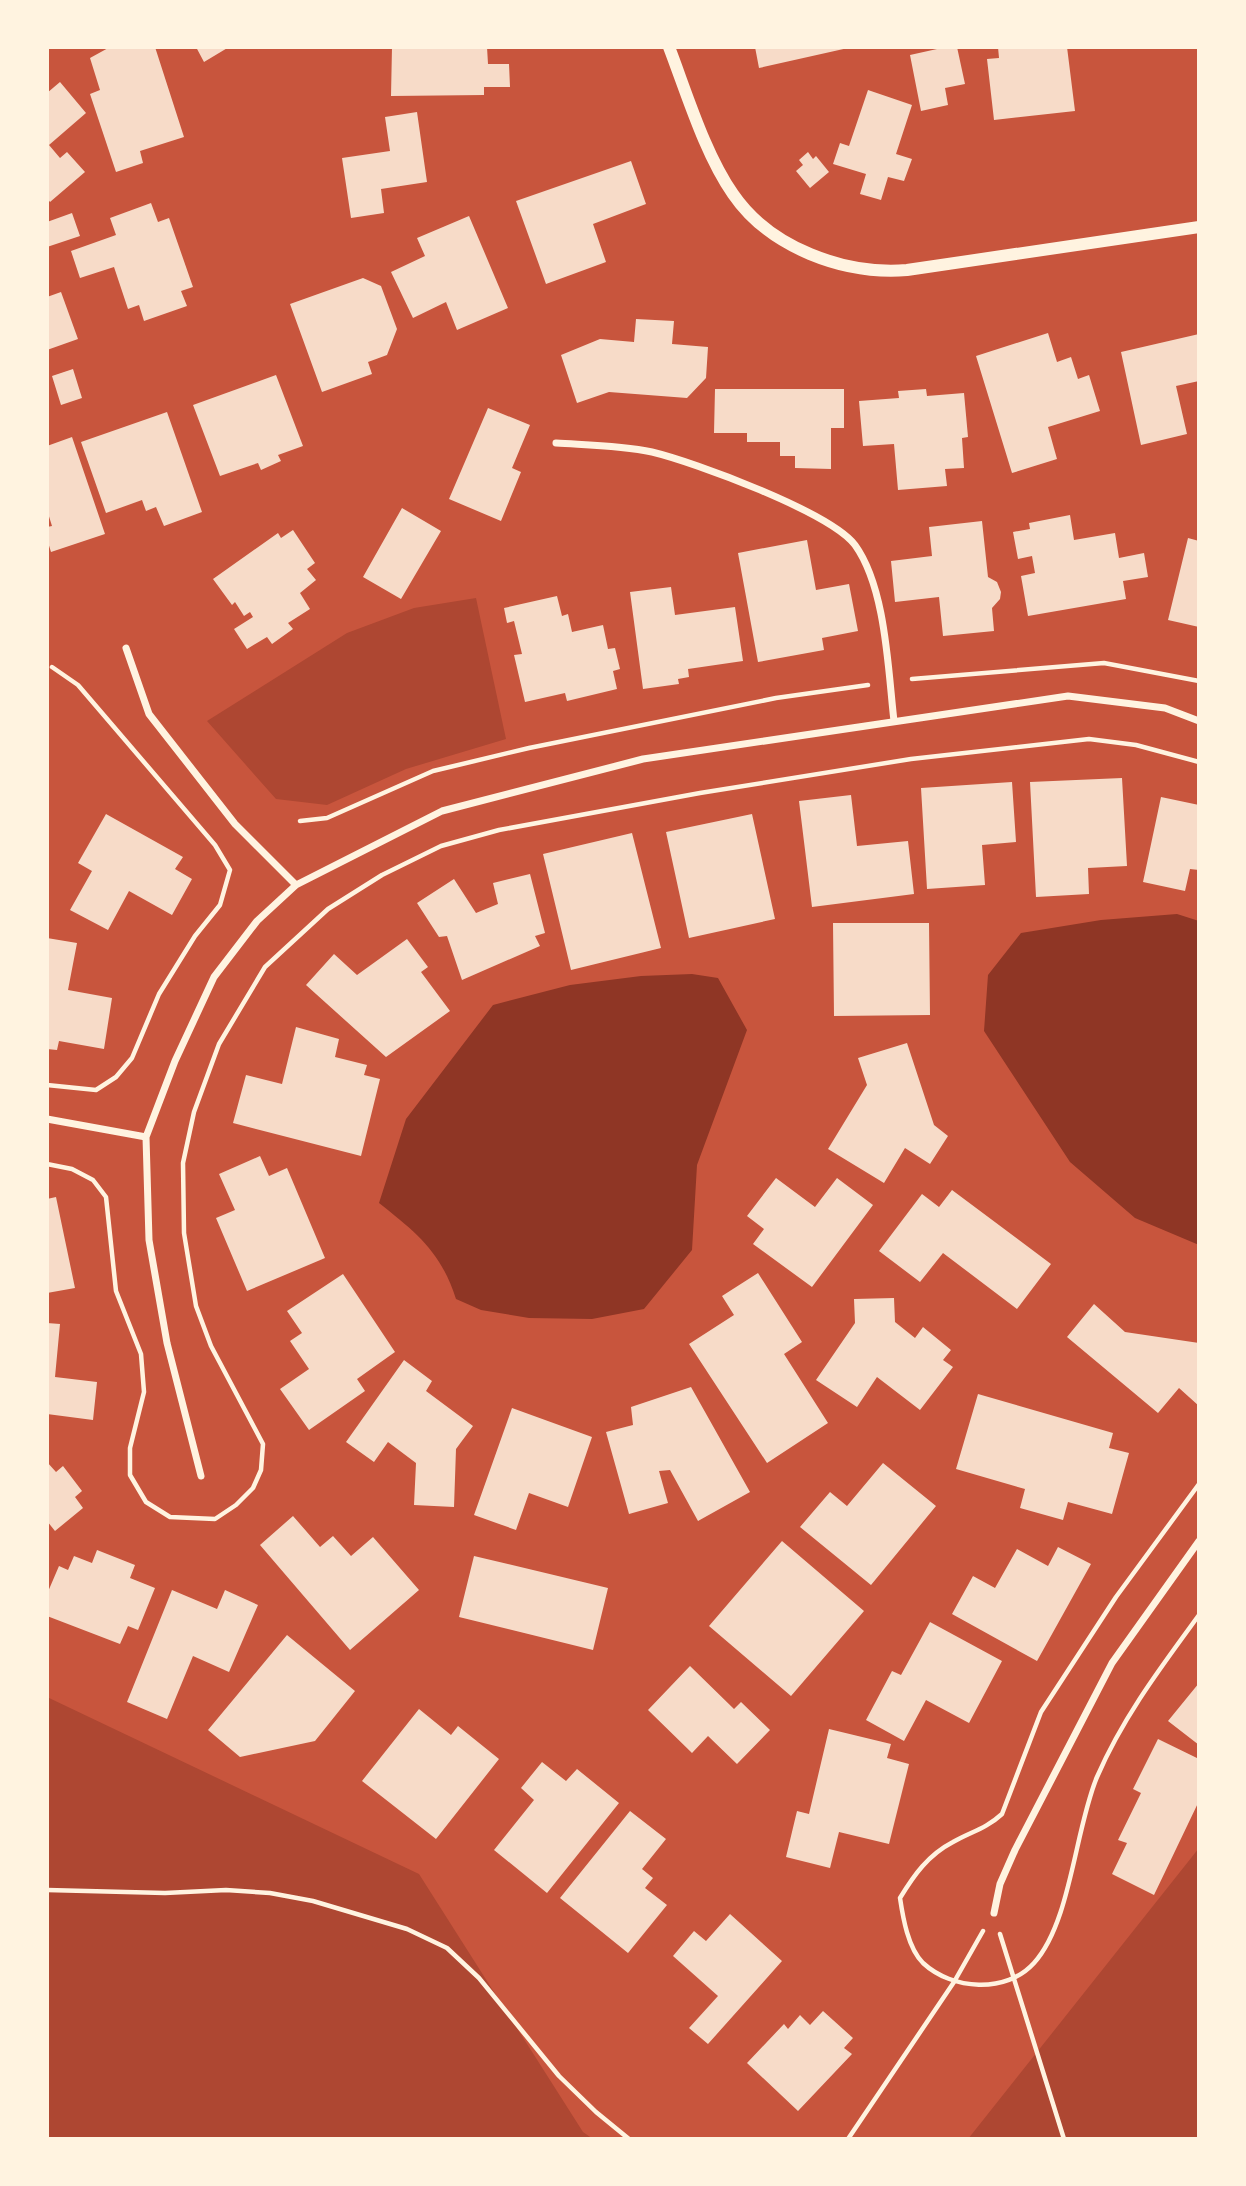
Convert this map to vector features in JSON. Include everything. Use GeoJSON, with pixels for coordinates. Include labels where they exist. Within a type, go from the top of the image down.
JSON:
{"type":"FeatureCollection","features":[{"type":"Feature","properties":{"kind":"street"},"geometry":{"type":"LineString","coordinates":[[669,47],[718,169],[733,195],[752,216],[791,244],[830,263],[864,270],[907,270],[1199,227]]}},
{"type":"Feature","properties":{"kind":"street"},"geometry":{"type":"LineString","coordinates":[[556,443],[648,452],[681,460],[832,525],[853,543],[868,572],[883,634],[894,721]]}},
{"type":"Feature","properties":{"kind":"street"},"geometry":{"type":"LineString","coordinates":[[127,648],[149,714],[235,824],[296,886]]}},
{"type":"Feature","properties":{"kind":"street"},"geometry":{"type":"LineString","coordinates":[[201,1476],[167,1343],[149,1240],[146,1137],[174,1061],[214,977],[257,921],[296,886],[442,811],[643,760],[1068,696],[1165,708],[1199,721]]}},
{"type":"Feature","properties":{"kind":"street"},"geometry":{"type":"LineString","coordinates":[[47,1119],[146,1137]]}},
{"type":"Feature","properties":{"kind":"street"},"geometry":{"type":"LineString","coordinates":[[993,1913],[1000,1884],[1015,1850],[1112,1663],[1199,1541]]}},
{"type":"Feature","properties":{"kind":"path"},"geometry":{"type":"LineString","coordinates":[[300,821],[327,818],[433,771],[529,748],[776,698],[889,681],[1104,663],[1199,681]]}},
{"type":"Feature","properties":{"kind":"path"},"geometry":{"type":"LineString","coordinates":[[47,1085],[96,1090],[116,1077],[132,1058],[159,994],[195,936],[220,905],[230,870],[215,845],[78,685],[52,667]]}},
{"type":"Feature","properties":{"kind":"path"},"geometry":{"type":"LineString","coordinates":[[47,1164],[72,1169],[93,1180],[106,1197],[116,1291],[141,1354],[144,1392],[130,1448],[130,1475],[146,1502],[170,1517],[215,1519],[236,1505],[253,1488],[261,1470],[263,1444],[211,1346],[196,1306],[184,1233],[183,1163],[194,1112],[219,1044],[265,967],[328,909],[382,875],[440,846],[499,830],[713,791],[911,759],[1089,739],[1136,745],[1199,762]]}},
{"type":"Feature","properties":{"kind":"path"},"geometry":{"type":"LineString","coordinates":[[47,1891],[165,1893],[226,1890],[270,1893],[313,1901],[407,1929],[447,1948],[455,1955],[509,2012],[559,2076],[629,2139]]}},
{"type":"Feature","properties":{"kind":"path"},"geometry":{"type":"LineString","coordinates":[[848,2139],[954,1982],[993,1913]]}},
{"type":"Feature","properties":{"kind":"path"},"geometry":{"type":"LineString","coordinates":[[993,1913],[1064,2139]]}},
{"type":"Feature","properties":{"kind":"shaded area"},"geometry":{"type":"Polygon","coordinates":[[[476,598],[506,739],[406,769],[327,805],[276,799],[207,721],[347,633],[414,608],[476,598]]]}},
{"type":"Feature","properties":{"kind":"shaded area"},"geometry":{"type":"Polygon","coordinates":[[[1177,914],[1199,921],[1199,1245],[1135,1218],[1070,1162],[984,1031],[988,975],[1021,933],[1101,920],[1177,914]]]}},
{"type":"Feature","properties":{"kind":"shaded area"},"geometry":{"type":"Polygon","coordinates":[[[692,974],[718,978],[747,1030],[697,1165],[692,1250],[644,1309],[592,1319],[529,1318],[481,1310],[456,1299],[435,1256],[405,1224],[379,1203],[406,1119],[493,1005],[570,985],[641,976],[692,974]]]}},
{"type":"Feature","properties":{"kind":"shaded area"},"geometry":{"type":"Polygon","coordinates":[[[47,1697],[419,1874],[583,2132],[593,2139],[47,2139],[47,1697]]]}},
{"type":"Feature","properties":{"kind":"shaded area"},"geometry":{"type":"Polygon","coordinates":[[[1199,1848],[1199,2139],[968,2139],[1199,1848]]]}},
{"type":"Feature","properties":{"kind":"building"},"geometry":{"type":"Polygon","coordinates":[[[110,47],[155,47],[184,137],[140,151],[143,163],[116,172],[90,94],[100,90],[90,58],[110,47]]]}},
{"type":"Feature","properties":{"kind":"building"},"geometry":{"type":"Polygon","coordinates":[[[196,47],[229,47],[204,62],[196,47]]]}},
{"type":"Feature","properties":{"kind":"building"},"geometry":{"type":"Polygon","coordinates":[[[392,47],[487,47],[488,64],[509,64],[510,87],[484,87],[484,95],[391,96],[392,47]]]}},
{"type":"Feature","properties":{"kind":"building"},"geometry":{"type":"Polygon","coordinates":[[[755,47],[848,47],[848,48],[759,68],[755,47]]]}},
{"type":"Feature","properties":{"kind":"building"},"geometry":{"type":"Polygon","coordinates":[[[957,47],[965,84],[945,88],[948,105],[921,111],[910,55],[957,47]]]}},
{"type":"Feature","properties":{"kind":"building"},"geometry":{"type":"Polygon","coordinates":[[[998,47],[1067,47],[1075,111],[994,120],[987,59],[999,58],[998,47]]]}},
{"type":"Feature","properties":{"kind":"building"},"geometry":{"type":"Polygon","coordinates":[[[60,82],[86,113],[49,145],[60,158],[67,152],[85,172],[50,202],[47,198],[47,93],[60,82]]]}},
{"type":"Feature","properties":{"kind":"building"},"geometry":{"type":"Polygon","coordinates":[[[868,90],[912,105],[896,154],[912,159],[904,181],[888,177],[881,200],[860,194],[866,174],[833,164],[840,143],[849,146],[868,90]]]}},
{"type":"Feature","properties":{"kind":"building"},"geometry":{"type":"Polygon","coordinates":[[[417,112],[427,182],[381,189],[384,213],[351,218],[342,158],[390,151],[385,117],[417,112]]]}},
{"type":"Feature","properties":{"kind":"building"},"geometry":{"type":"Polygon","coordinates":[[[808,152],[813,159],[816,156],[829,172],[810,188],[796,171],[803,165],[799,160],[808,152]]]}},
{"type":"Feature","properties":{"kind":"building"},"geometry":{"type":"Polygon","coordinates":[[[631,161],[646,204],[593,224],[606,262],[546,284],[516,201],[631,161]]]}},
{"type":"Feature","properties":{"kind":"building"},"geometry":{"type":"Polygon","coordinates":[[[151,203],[158,222],[169,218],[193,287],[181,291],[187,306],[144,321],[139,305],[128,309],[114,267],[80,278],[71,251],[116,235],[110,218],[151,203]]]}},
{"type":"Feature","properties":{"kind":"building"},"geometry":{"type":"Polygon","coordinates":[[[72,213],[80,236],[47,247],[47,222],[72,213]]]}},
{"type":"Feature","properties":{"kind":"building"},"geometry":{"type":"Polygon","coordinates":[[[469,216],[508,308],[457,330],[446,302],[413,318],[391,272],[425,256],[417,238],[469,216]]]}},
{"type":"Feature","properties":{"kind":"building"},"geometry":{"type":"Polygon","coordinates":[[[363,278],[381,286],[397,329],[387,355],[368,362],[372,374],[322,392],[290,304],[363,278]]]}},
{"type":"Feature","properties":{"kind":"building"},"geometry":{"type":"Polygon","coordinates":[[[61,292],[78,339],[47,350],[47,297],[61,292]]]}},
{"type":"Feature","properties":{"kind":"building"},"geometry":{"type":"Polygon","coordinates":[[[636,319],[674,321],[672,344],[708,347],[706,378],[687,398],[609,392],[577,403],[561,355],[600,339],[634,342],[636,319]]]}},
{"type":"Feature","properties":{"kind":"building"},"geometry":{"type":"Polygon","coordinates":[[[1048,333],[1057,362],[1071,357],[1078,379],[1089,375],[1100,411],[1048,427],[1057,459],[1012,473],[976,356],[1048,333]]]}},
{"type":"Feature","properties":{"kind":"building"},"geometry":{"type":"Polygon","coordinates":[[[1199,334],[1199,381],[1176,386],[1187,434],[1141,445],[1121,352],[1199,334]]]}},
{"type":"Feature","properties":{"kind":"building"},"geometry":{"type":"Polygon","coordinates":[[[73,369],[82,398],[61,405],[52,376],[73,369]]]}},
{"type":"Feature","properties":{"kind":"building"},"geometry":{"type":"Polygon","coordinates":[[[276,375],[303,446],[278,455],[281,461],[261,470],[258,463],[220,476],[193,405],[276,375]]]}},
{"type":"Feature","properties":{"kind":"building"},"geometry":{"type":"Polygon","coordinates":[[[715,389],[844,389],[844,428],[831,428],[831,469],[795,468],[795,456],[780,456],[780,442],[747,442],[747,433],[714,433],[715,389]]]}},
{"type":"Feature","properties":{"kind":"building"},"geometry":{"type":"Polygon","coordinates":[[[926,389],[927,396],[964,393],[968,437],[962,438],[964,468],[945,469],[947,486],[898,490],[894,444],[863,446],[859,401],[899,398],[898,391],[926,389]]]}},
{"type":"Feature","properties":{"kind":"building"},"geometry":{"type":"Polygon","coordinates":[[[488,408],[530,425],[512,468],[521,472],[501,521],[449,499],[488,408]]]}},
{"type":"Feature","properties":{"kind":"building"},"geometry":{"type":"Polygon","coordinates":[[[167,412],[202,512],[164,526],[156,507],[146,511],[142,500],[106,513],[81,442],[167,412]]]}},
{"type":"Feature","properties":{"kind":"building"},"geometry":{"type":"Polygon","coordinates":[[[72,437],[105,534],[51,552],[47,539],[47,527],[52,526],[47,510],[47,446],[72,437]]]}},
{"type":"Feature","properties":{"kind":"building"},"geometry":{"type":"Polygon","coordinates":[[[402,508],[441,531],[401,599],[363,577],[402,508]]]}},
{"type":"Feature","properties":{"kind":"building"},"geometry":{"type":"Polygon","coordinates":[[[1070,515],[1074,540],[1115,533],[1119,558],[1144,553],[1148,577],[1123,581],[1126,599],[1028,616],[1021,576],[1035,573],[1032,556],[1018,559],[1013,532],[1030,529],[1029,523],[1070,515]]]}},
{"type":"Feature","properties":{"kind":"building"},"geometry":{"type":"Polygon","coordinates":[[[982,521],[988,577],[997,582],[1001,592],[1000,599],[992,608],[994,631],[943,636],[939,597],[895,602],[891,561],[932,556],[929,527],[982,521]]]}},
{"type":"Feature","properties":{"kind":"building"},"geometry":{"type":"Polygon","coordinates":[[[293,530],[315,563],[307,569],[316,580],[300,593],[310,609],[288,623],[293,629],[272,644],[267,637],[247,649],[234,629],[253,617],[250,612],[244,616],[235,602],[232,605],[213,579],[278,533],[281,538],[293,530]]]}},
{"type":"Feature","properties":{"kind":"building"},"geometry":{"type":"Polygon","coordinates":[[[1188,538],[1199,541],[1199,627],[1168,620],[1188,538]]]}},
{"type":"Feature","properties":{"kind":"building"},"geometry":{"type":"Polygon","coordinates":[[[807,540],[816,590],[849,584],[858,631],[822,638],[824,650],[758,662],[738,553],[807,540]]]}},
{"type":"Feature","properties":{"kind":"building"},"geometry":{"type":"Polygon","coordinates":[[[671,587],[675,615],[735,607],[743,661],[688,669],[689,677],[678,679],[679,684],[643,689],[630,592],[671,587]]]}},
{"type":"Feature","properties":{"kind":"building"},"geometry":{"type":"Polygon","coordinates":[[[557,596],[562,616],[568,614],[572,632],[603,625],[608,649],[615,648],[620,669],[613,671],[617,689],[567,701],[565,693],[525,702],[514,655],[522,654],[514,621],[507,623],[504,608],[557,596]]]}},
{"type":"Feature","properties":{"kind":"building"},"geometry":{"type":"Polygon","coordinates":[[[1122,778],[1127,866],[1088,868],[1089,894],[1036,897],[1030,782],[1122,778]]]}},
{"type":"Feature","properties":{"kind":"building"},"geometry":{"type":"Polygon","coordinates":[[[1012,782],[1016,842],[982,845],[985,885],[927,889],[921,788],[1012,782]]]}},
{"type":"Feature","properties":{"kind":"building"},"geometry":{"type":"Polygon","coordinates":[[[851,795],[857,846],[908,841],[914,894],[812,907],[799,801],[851,795]]]}},
{"type":"Feature","properties":{"kind":"building"},"geometry":{"type":"Polygon","coordinates":[[[1161,797],[1199,805],[1199,870],[1190,869],[1185,891],[1143,882],[1161,797]]]}},
{"type":"Feature","properties":{"kind":"building"},"geometry":{"type":"Polygon","coordinates":[[[106,814],[183,857],[175,869],[192,879],[172,915],[129,891],[108,930],[70,910],[92,871],[78,863],[106,814]]]}},
{"type":"Feature","properties":{"kind":"building"},"geometry":{"type":"Polygon","coordinates":[[[752,814],[775,919],[689,938],[666,832],[752,814]]]}},
{"type":"Feature","properties":{"kind":"building"},"geometry":{"type":"Polygon","coordinates":[[[632,833],[661,948],[571,970],[543,854],[632,833]]]}},
{"type":"Feature","properties":{"kind":"building"},"geometry":{"type":"Polygon","coordinates":[[[530,874],[545,933],[535,936],[540,946],[462,980],[447,936],[439,937],[417,903],[454,879],[476,913],[498,904],[493,883],[530,874]]]}},
{"type":"Feature","properties":{"kind":"building"},"geometry":{"type":"Polygon","coordinates":[[[833,923],[929,923],[930,1015],[834,1016],[833,923]]]}},
{"type":"Feature","properties":{"kind":"building"},"geometry":{"type":"Polygon","coordinates":[[[47,938],[77,943],[68,990],[112,998],[104,1049],[59,1041],[57,1050],[47,1049],[47,938]]]}},
{"type":"Feature","properties":{"kind":"building"},"geometry":{"type":"Polygon","coordinates":[[[407,939],[428,967],[421,972],[450,1011],[386,1057],[306,985],[334,954],[357,975],[407,939]]]}},
{"type":"Feature","properties":{"kind":"building"},"geometry":{"type":"Polygon","coordinates":[[[296,1027],[339,1039],[335,1057],[367,1065],[364,1075],[380,1079],[361,1156],[233,1123],[246,1075],[282,1084],[296,1027]]]}},
{"type":"Feature","properties":{"kind":"building"},"geometry":{"type":"Polygon","coordinates":[[[907,1043],[934,1125],[948,1136],[930,1164],[905,1148],[884,1183],[828,1149],[867,1085],[858,1058],[907,1043]]]}},
{"type":"Feature","properties":{"kind":"building"},"geometry":{"type":"Polygon","coordinates":[[[260,1156],[269,1176],[287,1168],[325,1258],[247,1291],[216,1218],[235,1210],[219,1174],[260,1156]]]}},
{"type":"Feature","properties":{"kind":"building"},"geometry":{"type":"Polygon","coordinates":[[[776,1178],[815,1207],[837,1178],[873,1205],[812,1287],[753,1244],[764,1229],[747,1216],[776,1178]]]}},
{"type":"Feature","properties":{"kind":"building"},"geometry":{"type":"Polygon","coordinates":[[[952,1190],[1051,1264],[1017,1309],[943,1253],[920,1282],[879,1251],[922,1194],[939,1207],[952,1190]]]}},
{"type":"Feature","properties":{"kind":"building"},"geometry":{"type":"Polygon","coordinates":[[[56,1197],[75,1288],[47,1293],[47,1199],[56,1197]]]}},
{"type":"Feature","properties":{"kind":"building"},"geometry":{"type":"Polygon","coordinates":[[[758,1273],[802,1342],[784,1354],[828,1423],[767,1463],[689,1344],[734,1315],[722,1296],[758,1273]]]}},
{"type":"Feature","properties":{"kind":"building"},"geometry":{"type":"Polygon","coordinates":[[[343,1274],[395,1352],[357,1379],[365,1391],[309,1430],[280,1389],[309,1369],[290,1341],[302,1333],[287,1311],[343,1274]]]}},
{"type":"Feature","properties":{"kind":"building"},"geometry":{"type":"Polygon","coordinates":[[[894,1298],[895,1322],[915,1338],[923,1327],[951,1350],[943,1360],[953,1367],[920,1410],[877,1377],[857,1407],[816,1380],[855,1323],[854,1299],[894,1298]]]}},
{"type":"Feature","properties":{"kind":"building"},"geometry":{"type":"Polygon","coordinates":[[[1094,1304],[1125,1332],[1199,1343],[1199,1406],[1179,1388],[1158,1413],[1067,1337],[1094,1304]]]}},
{"type":"Feature","properties":{"kind":"building"},"geometry":{"type":"Polygon","coordinates":[[[47,1323],[60,1324],[55,1377],[97,1382],[93,1420],[47,1414],[47,1323]]]}},
{"type":"Feature","properties":{"kind":"building"},"geometry":{"type":"Polygon","coordinates":[[[404,1360],[432,1381],[426,1391],[473,1426],[456,1449],[454,1507],[414,1505],[416,1463],[388,1442],[374,1462],[346,1442],[404,1360]]]}},
{"type":"Feature","properties":{"kind":"building"},"geometry":{"type":"Polygon","coordinates":[[[691,1387],[750,1492],[698,1521],[670,1470],[659,1471],[668,1503],[629,1514],[606,1432],[633,1425],[631,1407],[691,1387]]]}},
{"type":"Feature","properties":{"kind":"building"},"geometry":{"type":"Polygon","coordinates":[[[978,1394],[1113,1433],[1109,1448],[1129,1453],[1112,1514],[1068,1502],[1063,1520],[1020,1508],[1025,1489],[956,1469],[978,1394]]]}},
{"type":"Feature","properties":{"kind":"building"},"geometry":{"type":"Polygon","coordinates":[[[512,1408],[592,1437],[568,1507],[529,1493],[516,1530],[474,1515],[512,1408]]]}},
{"type":"Feature","properties":{"kind":"building"},"geometry":{"type":"Polygon","coordinates":[[[47,1462],[56,1472],[63,1466],[82,1491],[75,1497],[83,1508],[55,1531],[47,1521],[47,1462]]]}},
{"type":"Feature","properties":{"kind":"building"},"geometry":{"type":"Polygon","coordinates":[[[883,1463],[936,1506],[871,1585],[800,1527],[830,1492],[847,1506],[883,1463]]]}},
{"type":"Feature","properties":{"kind":"building"},"geometry":{"type":"Polygon","coordinates":[[[293,1516],[320,1547],[333,1536],[351,1556],[373,1537],[419,1590],[350,1650],[260,1545],[293,1516]]]}},
{"type":"Feature","properties":{"kind":"building"},"geometry":{"type":"Polygon","coordinates":[[[782,1541],[864,1611],[791,1696],[709,1626],[782,1541]]]}},
{"type":"Feature","properties":{"kind":"building"},"geometry":{"type":"Polygon","coordinates":[[[1058,1547],[1091,1564],[1037,1661],[952,1614],[973,1576],[995,1588],[1017,1549],[1048,1566],[1058,1547]]]}},
{"type":"Feature","properties":{"kind":"building"},"geometry":{"type":"Polygon","coordinates":[[[97,1550],[135,1565],[130,1578],[155,1588],[138,1630],[128,1626],[120,1644],[47,1616],[47,1594],[59,1566],[68,1570],[74,1556],[92,1563],[97,1550]]]}},
{"type":"Feature","properties":{"kind":"building"},"geometry":{"type":"Polygon","coordinates":[[[474,1556],[608,1588],[593,1650],[459,1617],[474,1556]]]}},
{"type":"Feature","properties":{"kind":"building"},"geometry":{"type":"Polygon","coordinates":[[[172,1590],[217,1609],[225,1590],[258,1605],[229,1672],[193,1656],[167,1719],[127,1702],[172,1590]]]}},
{"type":"Feature","properties":{"kind":"building"},"geometry":{"type":"Polygon","coordinates":[[[930,1622],[1002,1661],[969,1723],[926,1700],[904,1741],[866,1720],[892,1671],[901,1675],[930,1622]]]}},
{"type":"Feature","properties":{"kind":"building"},"geometry":{"type":"Polygon","coordinates":[[[287,1635],[355,1691],[315,1741],[240,1757],[208,1730],[287,1635]]]}},
{"type":"Feature","properties":{"kind":"building"},"geometry":{"type":"Polygon","coordinates":[[[690,1666],[734,1709],[741,1702],[770,1730],[737,1764],[708,1736],[692,1753],[648,1710],[690,1666]]]}},
{"type":"Feature","properties":{"kind":"building"},"geometry":{"type":"Polygon","coordinates":[[[1199,1683],[1199,1745],[1168,1721],[1199,1683]]]}},
{"type":"Feature","properties":{"kind":"building"},"geometry":{"type":"Polygon","coordinates":[[[419,1709],[451,1735],[458,1726],[499,1759],[436,1839],[362,1781],[419,1709]]]}},
{"type":"Feature","properties":{"kind":"building"},"geometry":{"type":"Polygon","coordinates":[[[829,1729],[891,1744],[887,1758],[909,1764],[889,1844],[839,1832],[830,1868],[786,1857],[797,1811],[809,1814],[829,1729]]]}},
{"type":"Feature","properties":{"kind":"building"},"geometry":{"type":"Polygon","coordinates":[[[1158,1739],[1199,1759],[1199,1801],[1154,1895],[1112,1874],[1127,1843],[1118,1840],[1141,1793],[1133,1789],[1158,1739]]]}},
{"type":"Feature","properties":{"kind":"building"},"geometry":{"type":"Polygon","coordinates":[[[542,1762],[566,1781],[577,1769],[619,1803],[547,1893],[494,1850],[534,1800],[521,1788],[542,1762]]]}},
{"type":"Feature","properties":{"kind":"building"},"geometry":{"type":"Polygon","coordinates":[[[630,1811],[666,1839],[642,1869],[653,1878],[645,1888],[667,1905],[628,1953],[560,1898],[630,1811]]]}},
{"type":"Feature","properties":{"kind":"building"},"geometry":{"type":"Polygon","coordinates":[[[730,1914],[782,1961],[708,2044],[689,2028],[718,1996],[673,1956],[694,1931],[706,1941],[730,1914]]]}},
{"type":"Feature","properties":{"kind":"building"},"geometry":{"type":"Polygon","coordinates":[[[823,2011],[853,2038],[844,2048],[852,2054],[798,2111],[747,2063],[784,2024],[788,2029],[800,2015],[810,2025],[823,2011]]]}}]}
